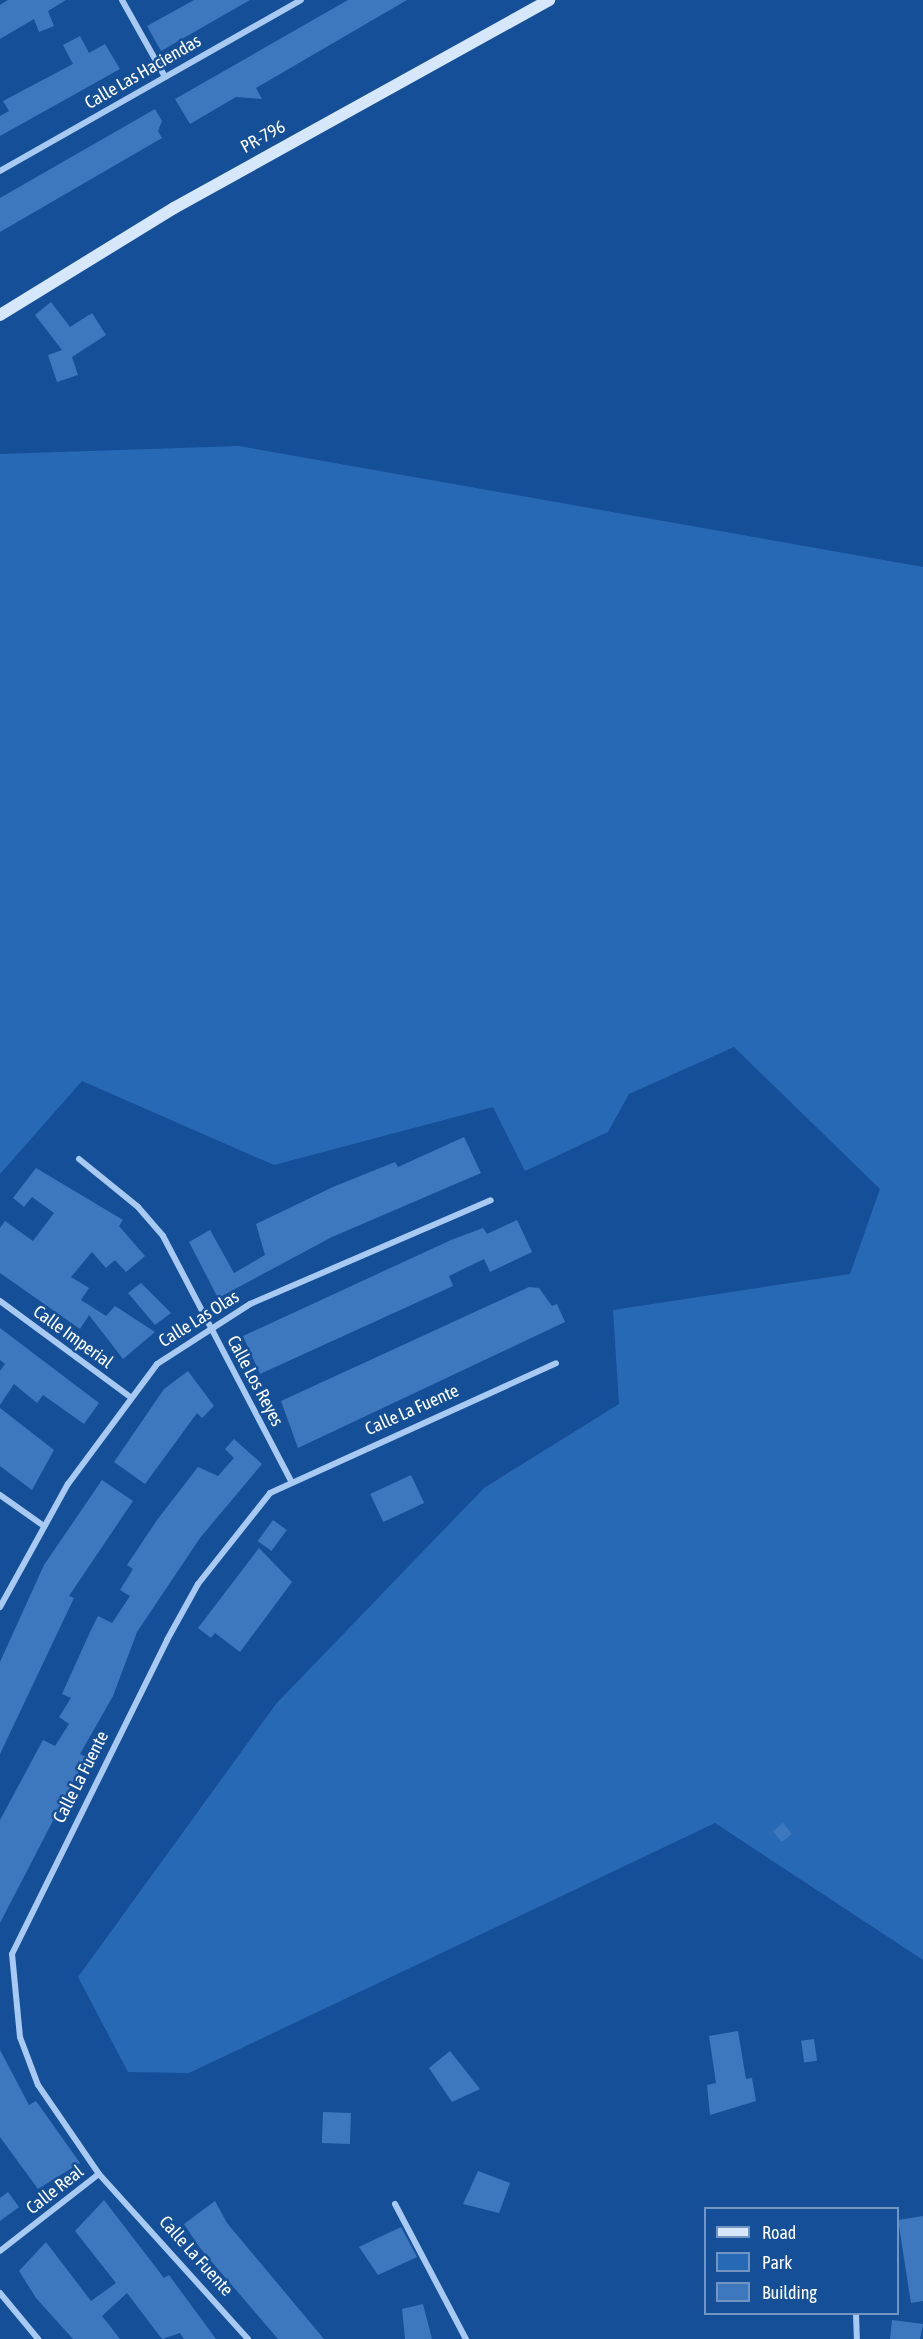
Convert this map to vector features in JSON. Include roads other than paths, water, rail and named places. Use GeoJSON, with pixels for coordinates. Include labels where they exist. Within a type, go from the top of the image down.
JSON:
{"type":"FeatureCollection","features":[{"type":"Feature","properties":{"kind":"street"},"geometry":{"type":"LineString","coordinates":[[122,0],[165,77]]}},
{"type":"Feature","properties":{"kind":"street","name":"Calle Las Haciendas"},"geometry":{"type":"LineString","coordinates":[[0,171],[301,0]]}},
{"type":"Feature","properties":{"kind":"street","name":"PR-796"},"geometry":{"type":"LineString","coordinates":[[0,315],[174,208],[549,0]]}},
{"type":"Feature","properties":{"kind":"street","name":"Calle Los Reyes"},"geometry":{"type":"LineString","coordinates":[[79,1159],[138,1207],[163,1236],[291,1481]]}},
{"type":"Feature","properties":{"kind":"street","name":"Calle Las Olas"},"geometry":{"type":"LineString","coordinates":[[0,1607],[44,1526],[129,1396],[157,1364],[210,1327],[491,1200]]}},
{"type":"Feature","properties":{"kind":"street","name":"Calle Imperial"},"geometry":{"type":"LineString","coordinates":[[0,1301],[129,1396]]}},
{"type":"Feature","properties":{"kind":"street","name":"Calle La Fuente"},"geometry":{"type":"LineString","coordinates":[[248,2339],[99,2174],[38,2085],[20,2037],[12,1954],[198,1584],[270,1493],[291,1481],[556,1362]]}},
{"type":"Feature","properties":{"kind":"street"},"geometry":{"type":"LineString","coordinates":[[0,1495],[44,1526]]}},
{"type":"Feature","properties":{"kind":"street","name":"Calle Real"},"geometry":{"type":"LineString","coordinates":[[0,2251],[99,2174]]}},
{"type":"Feature","properties":{"kind":"street"},"geometry":{"type":"LineString","coordinates":[[395,2204],[466,2339]]}},
{"type":"Feature","properties":{"kind":"street"},"geometry":{"type":"LineString","coordinates":[[0,2293],[38,2339]]}},
{"type":"Feature","properties":{"kind":"street"},"geometry":{"type":"LineString","coordinates":[[856,2315],[857,2339]]}}]}
